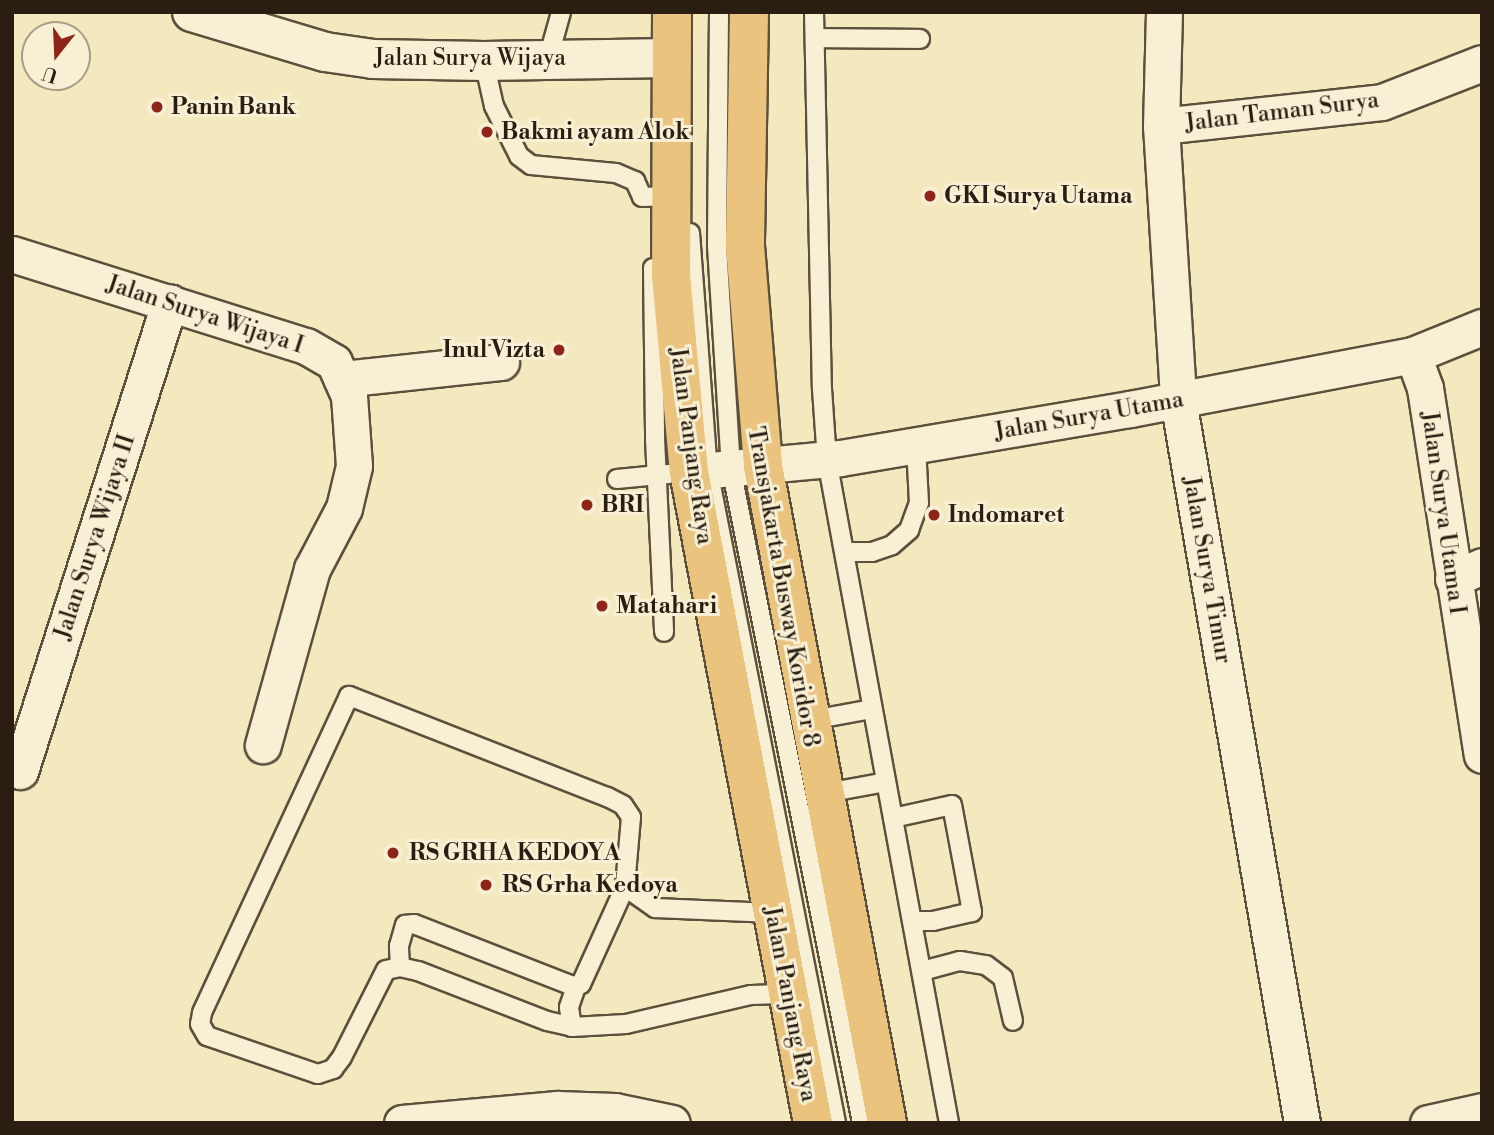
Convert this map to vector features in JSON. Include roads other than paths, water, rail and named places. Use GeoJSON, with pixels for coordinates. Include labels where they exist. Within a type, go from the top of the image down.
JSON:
{"type":"FeatureCollection","features":[{"type":"Feature","properties":{"kind":"main road","name":"Jalan Panjang Raya"},"geometry":{"type":"LineString","coordinates":[[672,12],[668,196],[671,275],[710,470],[773,913],[813,1123]]}},
{"type":"Feature","properties":{"kind":"main road","name":"Jalan Panjang Raya"},"geometry":{"type":"LineString","coordinates":[[749,12],[744,246],[710,470],[812,720],[887,1123]]}},
{"type":"Feature","properties":{"kind":"street","name":"Jalan Surya Wijaya"},"geometry":{"type":"LineString","coordinates":[[192,12],[325,52],[373,60],[671,58]]}},
{"type":"Feature","properties":{"kind":"street","name":"Jalan Surya Timur"},"geometry":{"type":"LineString","coordinates":[[1164,12],[1160,126],[1178,400],[1302,1123]]}},
{"type":"Feature","properties":{"kind":"street","name":"Jalan Taman Surya"},"geometry":{"type":"LineString","coordinates":[[1160,126],[1382,102],[1482,63]]}},
{"type":"Feature","properties":{"kind":"street","name":"Jalan Surya Wijaya I"},"geometry":{"type":"LineString","coordinates":[[12,254],[306,346],[334,362],[349,397],[354,467],[344,508],[312,569],[263,745]]}},
{"type":"Feature","properties":{"kind":"street","name":"Jalan Surya Wijaya II"},"geometry":{"type":"LineString","coordinates":[[20,771],[170,302]]}},
{"type":"Feature","properties":{"kind":"street","name":"Jalan Surya Utama"},"geometry":{"type":"LineString","coordinates":[[710,470],[827,460],[1178,400],[1413,355],[1482,327]]}},
{"type":"Feature","properties":{"kind":"street","name":"Jalan Surya Utama I"},"geometry":{"type":"LineString","coordinates":[[1413,355],[1425,388],[1467,573],[1480,737]]}},
{"type":"Feature","properties":{"kind":"street"},"geometry":{"type":"LineString","coordinates":[[342,379],[501,362]]}},
{"type":"Feature","properties":{"kind":"street"},"geometry":{"type":"LineString","coordinates":[[402,1123],[557,1108],[615,1111],[672,1123]]}},
{"type":"Feature","properties":{"kind":"street"},"geometry":{"type":"LineString","coordinates":[[1428,1123],[1482,1111]]}},
{"type":"Feature","properties":{"kind":"lane"},"geometry":{"type":"LineString","coordinates":[[548,59],[561,12]]}},
{"type":"Feature","properties":{"kind":"lane","name":"Transjakarta Busway Koridor 8"},"geometry":{"type":"LineString","coordinates":[[689,12],[690,253],[710,470],[836,1123]]}},
{"type":"Feature","properties":{"kind":"lane","name":"Transjakarta Busway Koridor 8"},"geometry":{"type":"LineString","coordinates":[[719,12],[718,246],[710,470],[862,1123]]}},
{"type":"Feature","properties":{"kind":"lane"},"geometry":{"type":"LineString","coordinates":[[814,12],[818,256],[827,460],[949,1123]]}},
{"type":"Feature","properties":{"kind":"lane"},"geometry":{"type":"LineString","coordinates":[[815,38],[920,39]]}},
{"type":"Feature","properties":{"kind":"lane"},"geometry":{"type":"LineString","coordinates":[[484,61],[494,106],[519,156],[531,165],[616,173],[635,181],[642,197],[668,196]]}},
{"type":"Feature","properties":{"kind":"lane"},"geometry":{"type":"LineString","coordinates":[[652,257],[710,470],[664,632]]}},
{"type":"Feature","properties":{"kind":"lane"},"geometry":{"type":"LineString","coordinates":[[845,552],[872,552],[892,545],[909,530],[919,503],[916,445]]}},
{"type":"Feature","properties":{"kind":"lane"},"geometry":{"type":"LineString","coordinates":[[617,479],[710,470]]}},
{"type":"Feature","properties":{"kind":"lane"},"geometry":{"type":"LineString","coordinates":[[572,1027],[569,1007],[576,987],[581,984],[625,887],[631,817],[623,805],[349,696],[202,1013],[200,1024],[207,1036],[318,1074],[333,1069],[342,1057],[386,970],[400,967],[418,971],[547,1021],[572,1027],[626,1024],[751,995],[789,994]]}},
{"type":"Feature","properties":{"kind":"lane"},"geometry":{"type":"LineString","coordinates":[[812,720],[872,709]]}},
{"type":"Feature","properties":{"kind":"lane"},"geometry":{"type":"LineString","coordinates":[[826,793],[886,782]]}},
{"type":"Feature","properties":{"kind":"lane"},"geometry":{"type":"LineString","coordinates":[[893,818],[953,805],[972,912],[933,921],[912,920]]}},
{"type":"Feature","properties":{"kind":"lane"},"geometry":{"type":"LineString","coordinates":[[625,887],[655,908],[773,913]]}},
{"type":"Feature","properties":{"kind":"lane"},"geometry":{"type":"LineString","coordinates":[[400,967],[399,946],[405,925],[414,924],[576,987]]}},
{"type":"Feature","properties":{"kind":"lane"},"geometry":{"type":"LineString","coordinates":[[922,971],[960,961],[986,965],[1003,978],[1013,1021]]}},
{"type":"Feature","properties":{"kind":"place","name":"Panin Bank"},"geometry":{"type":"Point","coordinates":[157,107]}},
{"type":"Feature","properties":{"kind":"place","name":"Bakmi ayam Alok"},"geometry":{"type":"Point","coordinates":[487,132]}},
{"type":"Feature","properties":{"kind":"place","name":"GKI Surya Utama"},"geometry":{"type":"Point","coordinates":[930,196]}},
{"type":"Feature","properties":{"kind":"place","name":"Inul Vizta"},"geometry":{"type":"Point","coordinates":[559,350]}},
{"type":"Feature","properties":{"kind":"place","name":"BRI"},"geometry":{"type":"Point","coordinates":[587,505]}},
{"type":"Feature","properties":{"kind":"place","name":"Indomaret"},"geometry":{"type":"Point","coordinates":[934,515]}},
{"type":"Feature","properties":{"kind":"place","name":"Matahari"},"geometry":{"type":"Point","coordinates":[602,606]}},
{"type":"Feature","properties":{"kind":"place","name":"RS GRHA KEDOYA"},"geometry":{"type":"Point","coordinates":[393,853]}},
{"type":"Feature","properties":{"kind":"place","name":"RS Grha Kedoya"},"geometry":{"type":"Point","coordinates":[486,885]}}]}
